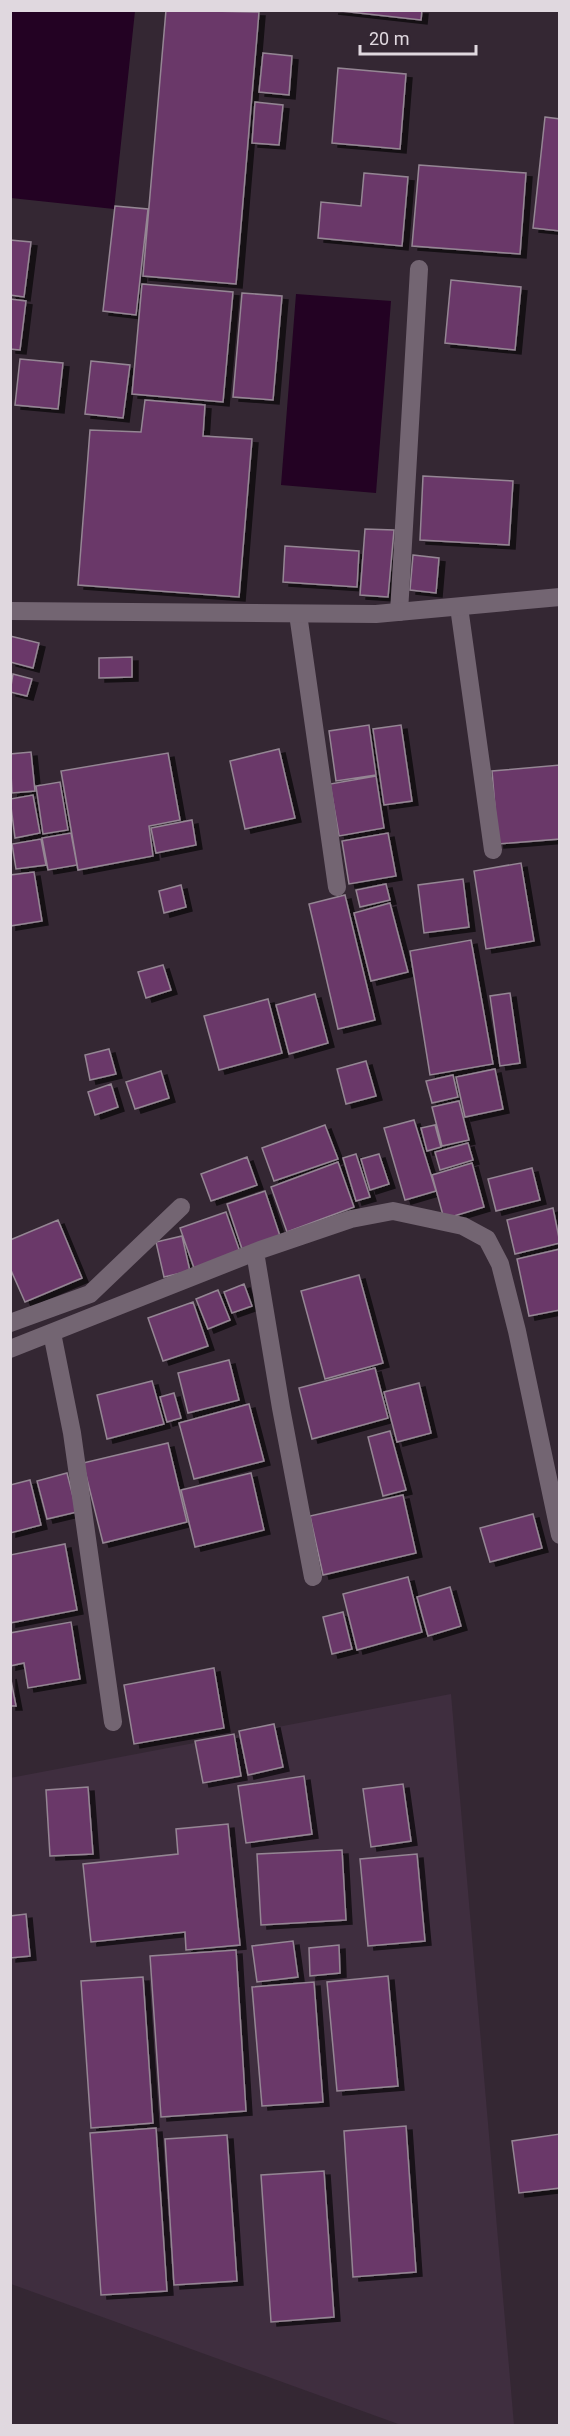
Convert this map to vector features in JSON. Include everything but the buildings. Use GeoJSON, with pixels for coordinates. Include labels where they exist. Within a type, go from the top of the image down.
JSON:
{"type":"FeatureCollection","features":[{"type":"Feature","properties":{"kind":"street"},"geometry":{"type":"LineString","coordinates":[[399,612],[419,269]]}},
{"type":"Feature","properties":{"kind":"street"},"geometry":{"type":"LineString","coordinates":[[10,610],[298,614],[399,612],[560,597]]}},
{"type":"Feature","properties":{"kind":"street"},"geometry":{"type":"LineString","coordinates":[[459,607],[494,850]]}},
{"type":"Feature","properties":{"kind":"street"},"geometry":{"type":"LineString","coordinates":[[298,614],[337,887]]}},
{"type":"Feature","properties":{"kind":"street"},"geometry":{"type":"LineString","coordinates":[[10,1323],[90,1294],[181,1207]]}},
{"type":"Feature","properties":{"kind":"street"},"geometry":{"type":"LineString","coordinates":[[10,1349],[255,1252],[351,1219],[393,1212],[463,1226],[487,1239],[500,1264],[517,1331],[560,1535]]}},
{"type":"Feature","properties":{"kind":"street"},"geometry":{"type":"LineString","coordinates":[[255,1252],[281,1408],[313,1577]]}},
{"type":"Feature","properties":{"kind":"street"},"geometry":{"type":"LineString","coordinates":[[52,1333],[72,1433],[113,1722]]}},
{"type":"Feature","properties":{"kind":"shaded area"},"geometry":{"type":"Polygon","coordinates":[[[11,10],[135,11],[114,209],[11,198],[11,10]]]}},
{"type":"Feature","properties":{"kind":"shaded area"},"geometry":{"type":"Polygon","coordinates":[[[296,294],[391,301],[376,493],[281,485],[296,294]]]}},
{"type":"Feature","properties":{"kind":"shaded area"},"geometry":{"type":"Polygon","coordinates":[[[451,1694],[514,2425],[401,2425],[11,2284],[10,1778],[451,1694]]]}}]}
